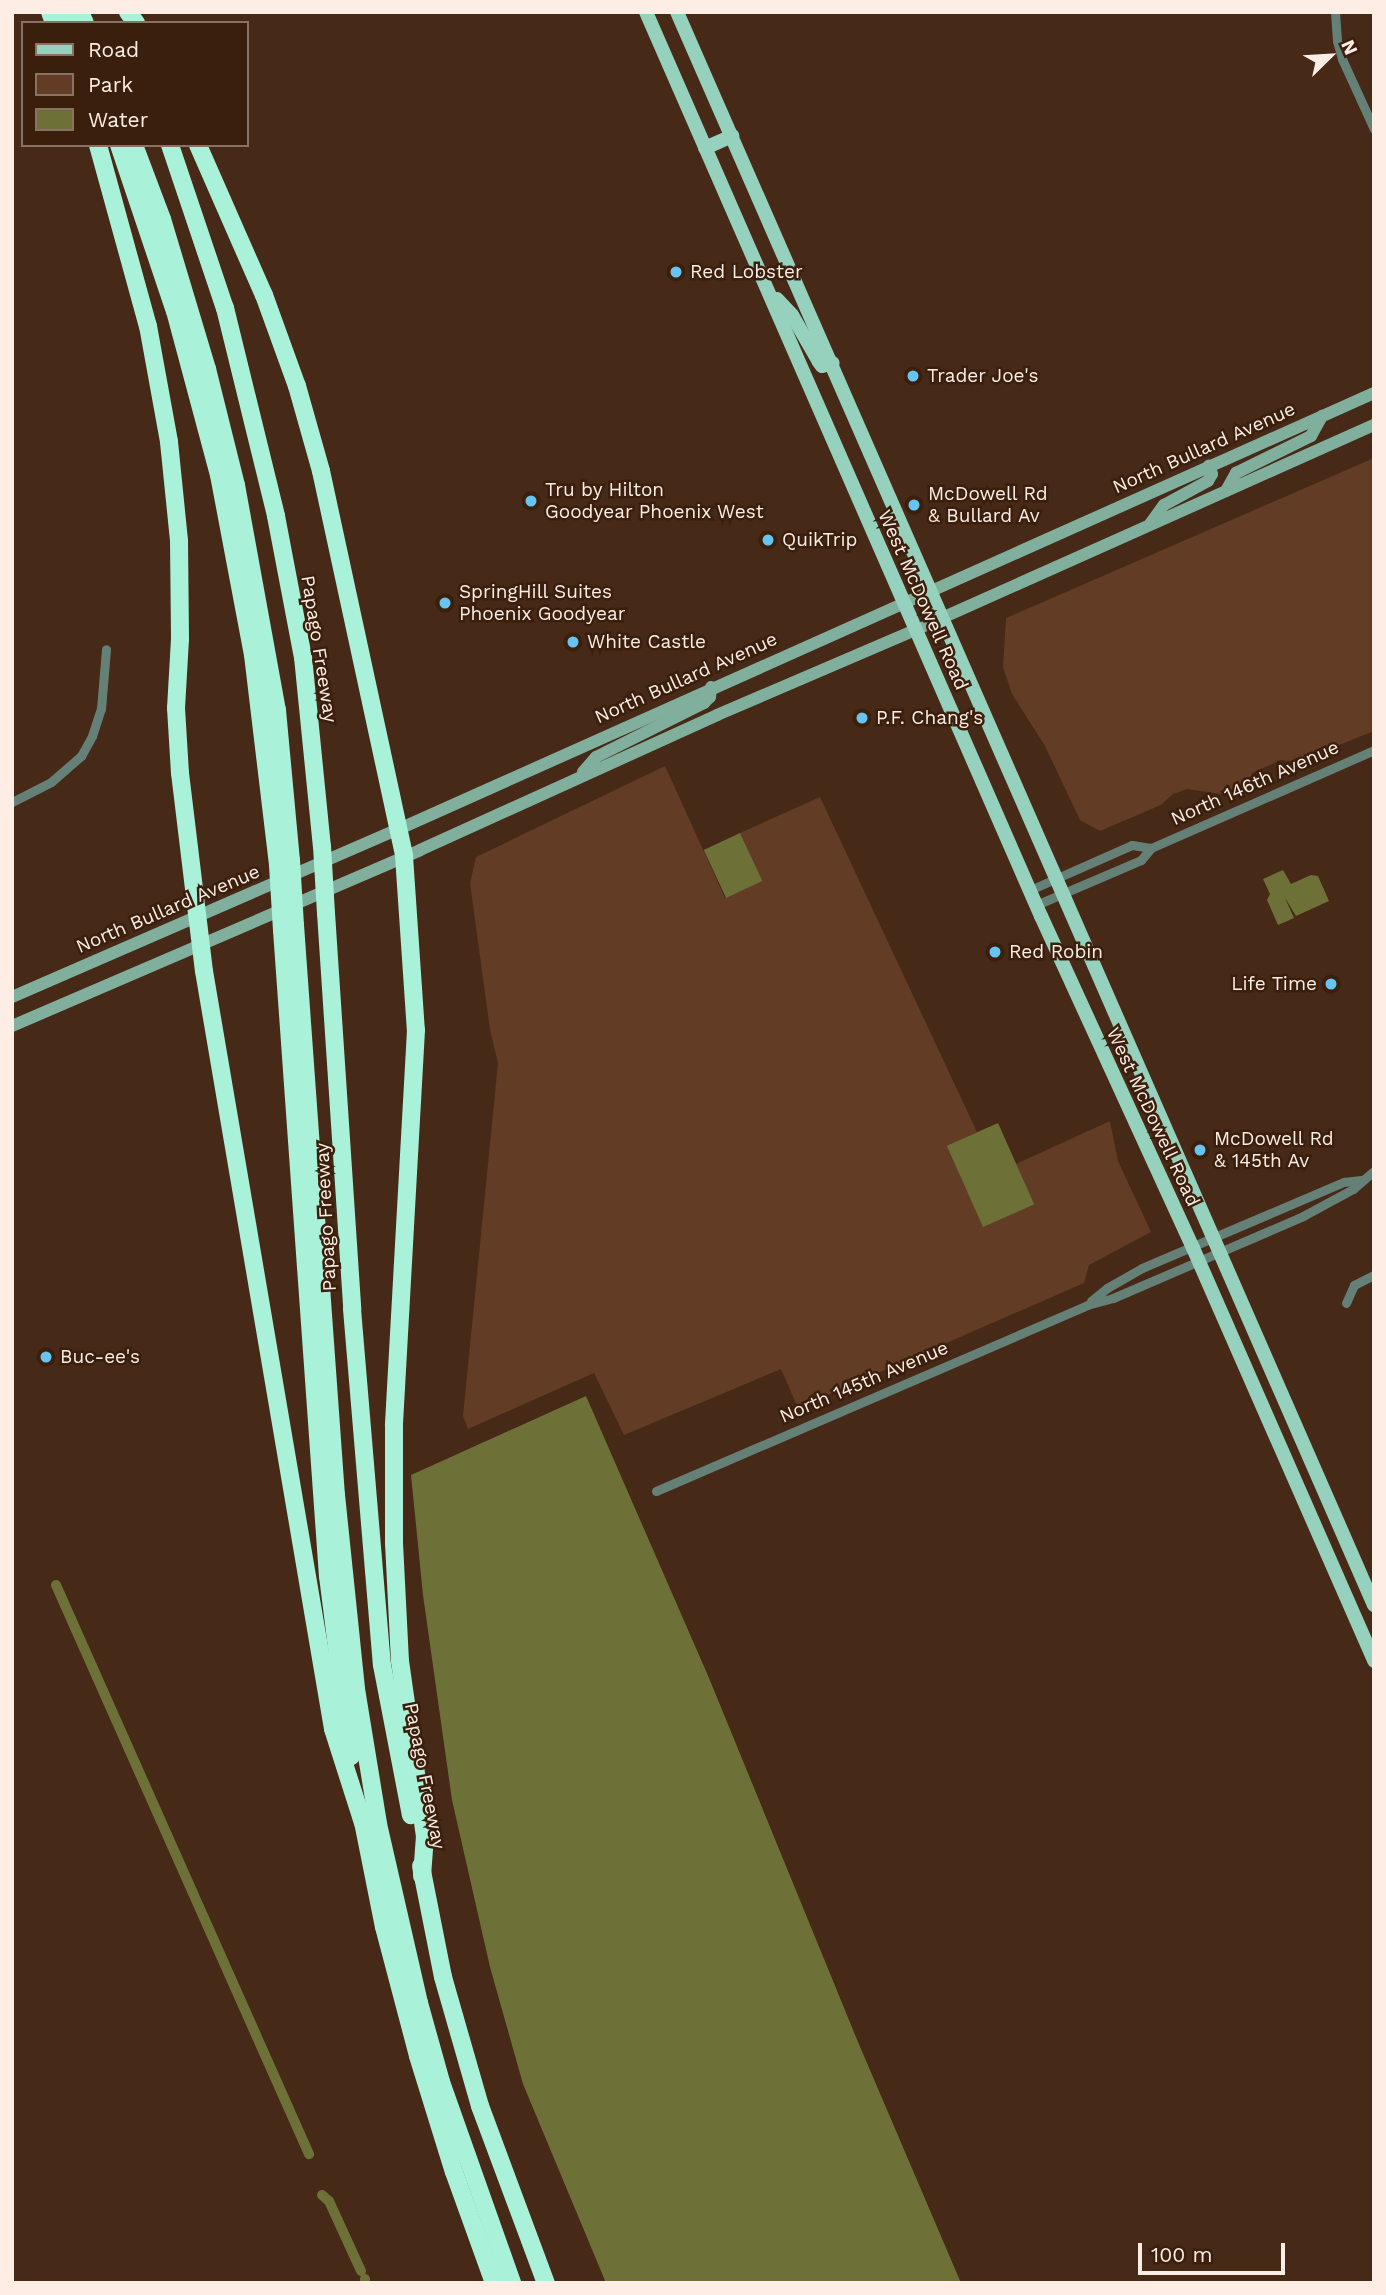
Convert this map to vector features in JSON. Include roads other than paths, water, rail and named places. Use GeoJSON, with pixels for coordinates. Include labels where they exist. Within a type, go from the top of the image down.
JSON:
{"type":"FeatureCollection","features":[{"type":"Feature","properties":{"kind":"highway"},"geometry":{"type":"LineString","coordinates":[[99,147],[148,326],[169,442],[180,574],[176,708],[180,773],[200,945],[333,1729],[363,1823]]}},
{"type":"Feature","properties":{"kind":"highway","name":"Papago Freeway"},"geometry":{"type":"LineString","coordinates":[[120,147],[175,311],[219,475],[253,655],[284,863],[328,1576],[342,1694],[363,1823],[384,1927],[415,2043],[454,2172],[494,2283]]}},
{"type":"Feature","properties":{"kind":"highway"},"geometry":{"type":"LineString","coordinates":[[135,147],[162,219],[207,369],[236,485],[277,710],[284,863]]}},
{"type":"Feature","properties":{"kind":"highway","name":"Papago Freeway"},"geometry":{"type":"LineString","coordinates":[[171,147],[225,308],[276,516],[303,657],[322,846],[352,1309],[381,1652],[443,1978],[480,2106],[546,2283]]}},
{"type":"Feature","properties":{"kind":"highway"},"geometry":{"type":"LineString","coordinates":[[199,147],[282,339],[300,397],[321,471],[404,856],[416,1030],[394,1425],[394,1542],[400,1661],[425,1836],[422,1875]]}},
{"type":"Feature","properties":{"kind":"highway"},"geometry":{"type":"LineString","coordinates":[[288,928],[336,1495],[356,1689],[384,1850],[419,2003],[454,2121],[512,2283]]}},
{"type":"Feature","properties":{"kind":"main road","name":"West McDowell Road"},"geometry":{"type":"LineString","coordinates":[[646,12],[1036,905],[1196,1255],[1374,1661]]}},
{"type":"Feature","properties":{"kind":"main road","name":"West McDowell Road"},"geometry":{"type":"LineString","coordinates":[[677,12],[833,363],[941,618],[1374,1605]]}},
{"type":"Feature","properties":{"kind":"main road"},"geometry":{"type":"LineString","coordinates":[[705,148],[732,136]]}},
{"type":"Feature","properties":{"kind":"main road"},"geometry":{"type":"LineString","coordinates":[[769,290],[792,315],[822,366],[833,363]]}},
{"type":"Feature","properties":{"kind":"main road","name":"North Bullard Avenue"},"geometry":{"type":"LineString","coordinates":[[12,997],[400,829],[711,687],[1374,393]]}},
{"type":"Feature","properties":{"kind":"main road"},"geometry":{"type":"LineString","coordinates":[[1226,491],[1236,473],[1311,436],[1322,416]]}},
{"type":"Feature","properties":{"kind":"main road"},"geometry":{"type":"LineString","coordinates":[[12,1026],[404,856],[1374,425]]}},
{"type":"Feature","properties":{"kind":"main road"},"geometry":{"type":"LineString","coordinates":[[1148,526],[1164,505],[1208,481],[1212,474],[1209,466]]}},
{"type":"Feature","properties":{"kind":"main road"},"geometry":{"type":"LineString","coordinates":[[578,778],[596,757],[704,704],[710,696],[711,687]]}},
{"type":"Feature","properties":{"kind":"street"},"geometry":{"type":"LineString","coordinates":[[1335,12],[1336,41],[1374,129]]}},
{"type":"Feature","properties":{"kind":"street"},"geometry":{"type":"LineString","coordinates":[[12,802],[51,782],[81,756],[92,736],[100,709],[106,649]]}},
{"type":"Feature","properties":{"kind":"street","name":"North 146th Avenue"},"geometry":{"type":"LineString","coordinates":[[1036,905],[1141,860],[1151,848],[1374,750]]}},
{"type":"Feature","properties":{"kind":"street","name":"North 146th Avenue"},"geometry":{"type":"LineString","coordinates":[[1030,890],[1132,845],[1151,848]]}},
{"type":"Feature","properties":{"kind":"street","name":"North 145th Avenue"},"geometry":{"type":"LineString","coordinates":[[656,1491],[1087,1305],[1113,1298],[1217,1246],[1333,1202],[1374,1171]]}},
{"type":"Feature","properties":{"kind":"street","name":"North 145th Avenue"},"geometry":{"type":"LineString","coordinates":[[1087,1305],[1107,1288],[1142,1268],[1196,1255],[1344,1182],[1361,1180]]}},
{"type":"Feature","properties":{"kind":"street"},"geometry":{"type":"LineString","coordinates":[[1346,1303],[1354,1285],[1374,1275]]}},
{"type":"Feature","properties":{"kind":"water"},"geometry":{"type":"Polygon","coordinates":[[[740,833],[762,881],[726,898],[704,850],[740,833]]]}},
{"type":"Feature","properties":{"kind":"water"},"geometry":{"type":"Polygon","coordinates":[[[1283,870],[1291,884],[1311,875],[1318,876],[1329,901],[1296,916],[1285,898],[1294,918],[1278,925],[1267,900],[1270,894],[1263,879],[1283,870]]]}},
{"type":"Feature","properties":{"kind":"water"},"geometry":{"type":"Polygon","coordinates":[[[998,1123],[1034,1204],[983,1227],[947,1146],[998,1123]]]}},
{"type":"Feature","properties":{"kind":"water"},"geometry":{"type":"Polygon","coordinates":[[[586,1396],[709,1678],[858,2042],[961,2283],[606,2283],[523,2084],[490,1967],[452,1800],[423,1595],[411,1475],[586,1396]]]}},
{"type":"Feature","properties":{"kind":"waterway"},"geometry":{"type":"LineString","coordinates":[[56,1585],[309,2154]]}},
{"type":"Feature","properties":{"kind":"waterway"},"geometry":{"type":"LineString","coordinates":[[322,2195],[329,2201],[361,2271]]}},
{"type":"Feature","properties":{"kind":"place","name":"Red Lobster"},"geometry":{"type":"Point","coordinates":[676,272]}},
{"type":"Feature","properties":{"kind":"place","name":"Trader Joe's"},"geometry":{"type":"Point","coordinates":[913,376]}},
{"type":"Feature","properties":{"kind":"place","name":"Tru by Hilton Goodyear Phoenix West"},"geometry":{"type":"Point","coordinates":[531,501]}},
{"type":"Feature","properties":{"kind":"place","name":"McDowell Rd & Bullard Av"},"geometry":{"type":"Point","coordinates":[914,505]}},
{"type":"Feature","properties":{"kind":"place","name":"QuikTrip"},"geometry":{"type":"Point","coordinates":[768,540]}},
{"type":"Feature","properties":{"kind":"place","name":"SpringHill Suites Phoenix Goodyear"},"geometry":{"type":"Point","coordinates":[445,603]}},
{"type":"Feature","properties":{"kind":"place","name":"White Castle"},"geometry":{"type":"Point","coordinates":[573,642]}},
{"type":"Feature","properties":{"kind":"place","name":"P.F. Chang's"},"geometry":{"type":"Point","coordinates":[862,718]}},
{"type":"Feature","properties":{"kind":"place","name":"Red Robin"},"geometry":{"type":"Point","coordinates":[995,952]}},
{"type":"Feature","properties":{"kind":"place","name":"Life Time"},"geometry":{"type":"Point","coordinates":[1331,984]}},
{"type":"Feature","properties":{"kind":"place","name":"McDowell Rd & 145th Av"},"geometry":{"type":"Point","coordinates":[1200,1150]}},
{"type":"Feature","properties":{"kind":"place","name":"Buc-ee's"},"geometry":{"type":"Point","coordinates":[46,1357]}}]}
